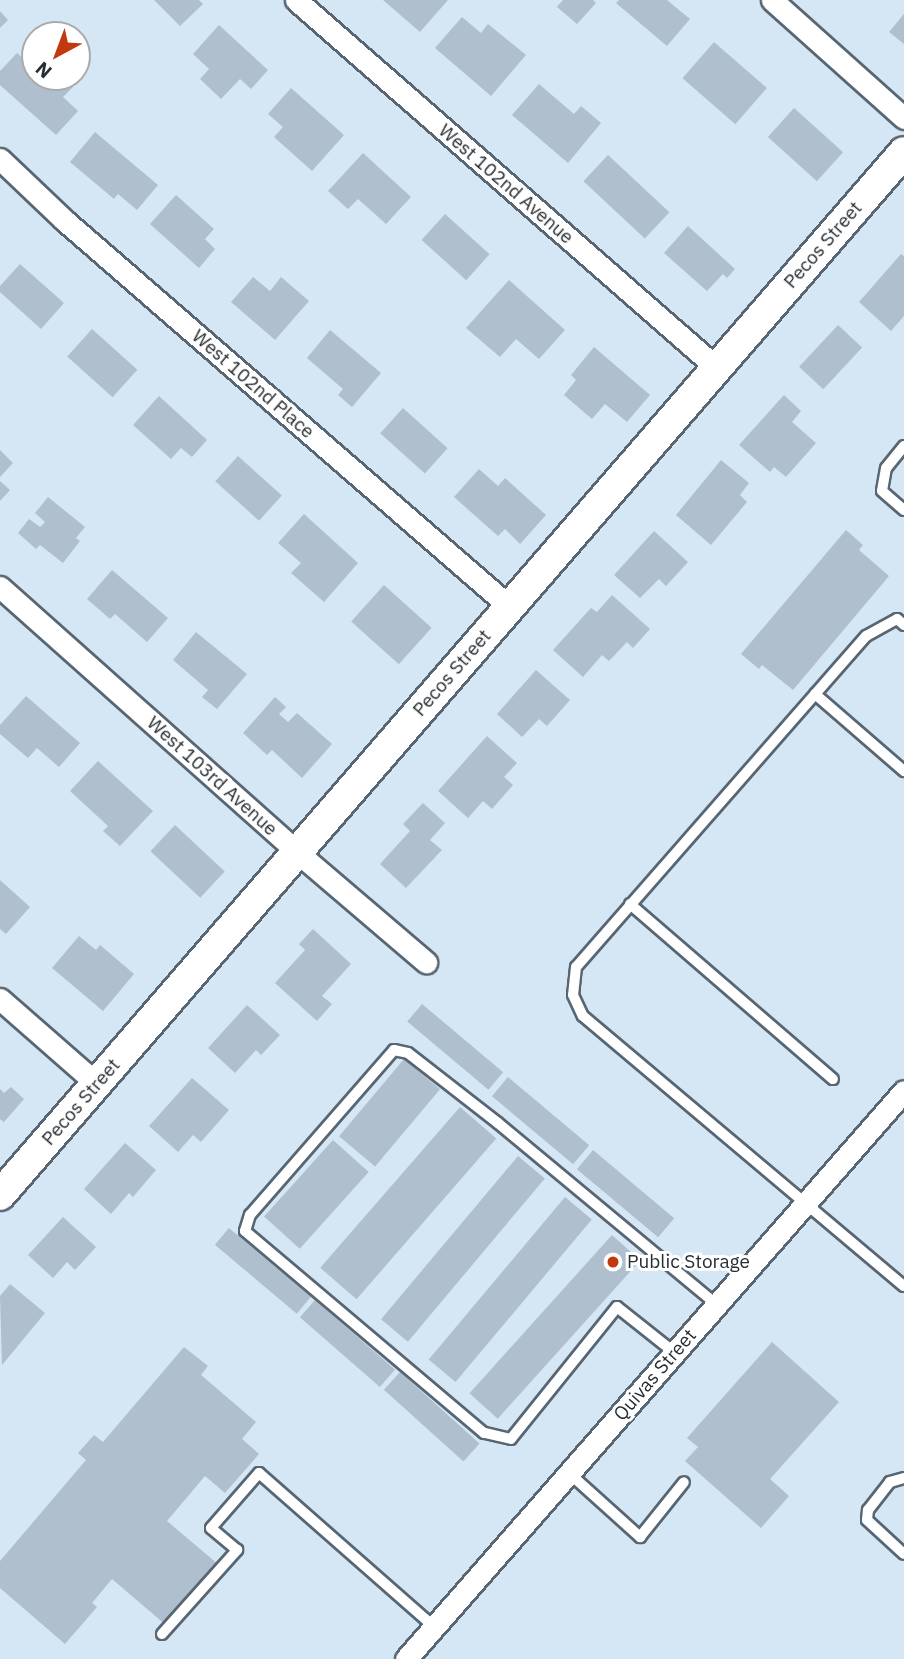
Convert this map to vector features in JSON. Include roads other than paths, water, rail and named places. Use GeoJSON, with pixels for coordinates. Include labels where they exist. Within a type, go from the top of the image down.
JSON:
{"type":"FeatureCollection","features":[{"type":"Feature","properties":{"kind":"street","name":"West 102nd Avenue"},"geometry":{"type":"LineString","coordinates":[[296,0],[717,368]]}},
{"type":"Feature","properties":{"kind":"street"},"geometry":{"type":"LineString","coordinates":[[772,0],[904,118]]}},
{"type":"Feature","properties":{"kind":"street","name":"Pecos Street"},"geometry":{"type":"LineString","coordinates":[[0,1195],[904,152]]}},
{"type":"Feature","properties":{"kind":"street","name":"West 102nd Place"},"geometry":{"type":"LineString","coordinates":[[0,159],[75,229],[510,607]]}},
{"type":"Feature","properties":{"kind":"street","name":"West 103rd Avenue"},"geometry":{"type":"LineString","coordinates":[[0,587],[297,852],[426,962]]}},
{"type":"Feature","properties":{"kind":"street"},"geometry":{"type":"LineString","coordinates":[[0,999],[96,1083]]}},
{"type":"Feature","properties":{"kind":"street","name":"Quivas Street"},"geometry":{"type":"LineString","coordinates":[[406,1659],[904,1091]]}},
{"type":"Feature","properties":{"kind":"lane"},"geometry":{"type":"LineString","coordinates":[[904,446],[886,468],[882,492],[904,510]]}},
{"type":"Feature","properties":{"kind":"lane"},"geometry":{"type":"LineString","coordinates":[[904,625],[897,619],[866,636],[576,967],[573,996],[583,1016],[904,1286]]}},
{"type":"Feature","properties":{"kind":"lane"},"geometry":{"type":"LineString","coordinates":[[816,694],[904,771]]}},
{"type":"Feature","properties":{"kind":"lane"},"geometry":{"type":"LineString","coordinates":[[630,904],[834,1079]]}},
{"type":"Feature","properties":{"kind":"lane"},"geometry":{"type":"LineString","coordinates":[[675,1353],[617,1307],[511,1438],[484,1433],[245,1231],[250,1215],[394,1050],[408,1053],[498,1123],[717,1305]]}},
{"type":"Feature","properties":{"kind":"lane"},"geometry":{"type":"LineString","coordinates":[[162,1634],[237,1550],[211,1528],[259,1473],[434,1627]]}},
{"type":"Feature","properties":{"kind":"lane"},"geometry":{"type":"LineString","coordinates":[[569,1473],[640,1537],[684,1482]]}},
{"type":"Feature","properties":{"kind":"lane"},"geometry":{"type":"LineString","coordinates":[[904,1478],[890,1482],[868,1510],[866,1520],[904,1554]]}},
{"type":"Feature","properties":{"kind":"place","name":"Public Storage"},"geometry":{"type":"Point","coordinates":[613,1262]}}]}
